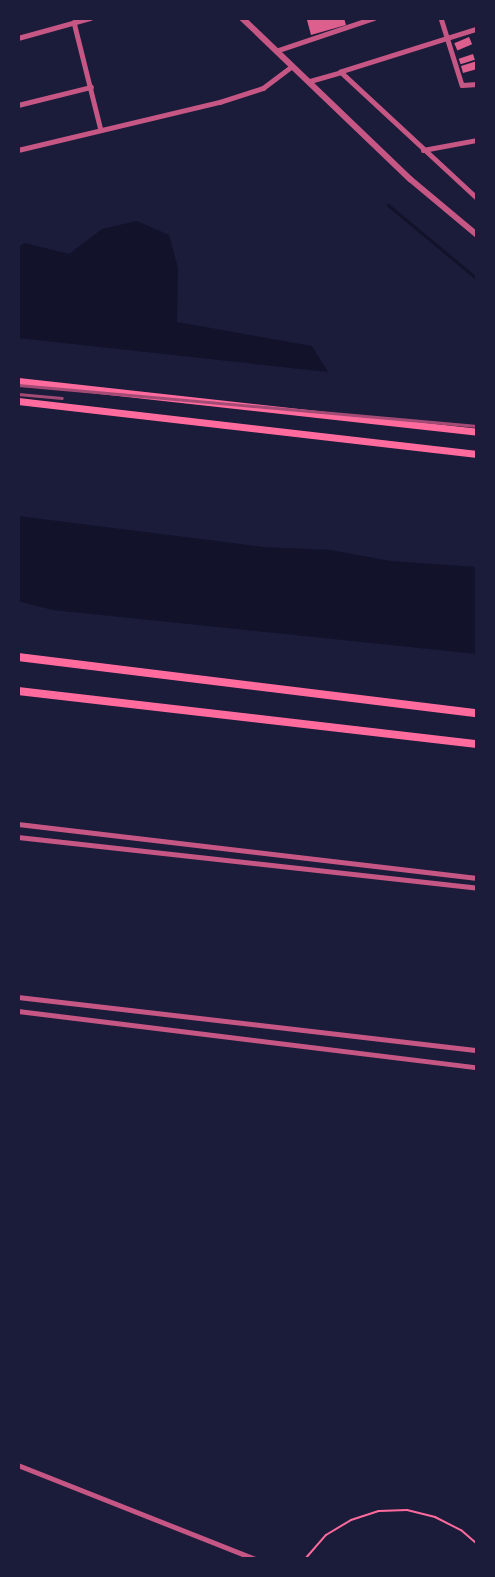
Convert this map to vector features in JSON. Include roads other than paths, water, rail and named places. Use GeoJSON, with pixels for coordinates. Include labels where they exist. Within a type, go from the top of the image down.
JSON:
{"type":"FeatureCollection","features":[{"type":"Feature","properties":{"kind":"highway"},"geometry":{"type":"LineString","coordinates":[[18,657],[477,713]]}},
{"type":"Feature","properties":{"kind":"highway"},"geometry":{"type":"LineString","coordinates":[[18,691],[477,744]]}},
{"type":"Feature","properties":{"kind":"main road"},"geometry":{"type":"LineString","coordinates":[[18,381],[477,432]]}},
{"type":"Feature","properties":{"kind":"main road"},"geometry":{"type":"LineString","coordinates":[[18,401],[477,454]]}},
{"type":"Feature","properties":{"kind":"street"},"geometry":{"type":"LineString","coordinates":[[18,38],[90,18]]}},
{"type":"Feature","properties":{"kind":"street"},"geometry":{"type":"LineString","coordinates":[[242,18],[410,179],[477,235]]}},
{"type":"Feature","properties":{"kind":"street"},"geometry":{"type":"LineString","coordinates":[[276,51],[374,18]]}},
{"type":"Feature","properties":{"kind":"street"},"geometry":{"type":"LineString","coordinates":[[441,18],[462,85],[477,84]]}},
{"type":"Feature","properties":{"kind":"street"},"geometry":{"type":"LineString","coordinates":[[74,22],[101,130]]}},
{"type":"Feature","properties":{"kind":"street"},"geometry":{"type":"LineString","coordinates":[[310,81],[477,29]]}},
{"type":"Feature","properties":{"kind":"street"},"geometry":{"type":"LineString","coordinates":[[18,150],[220,102],[263,88],[292,66]]}},
{"type":"Feature","properties":{"kind":"street"},"geometry":{"type":"LineString","coordinates":[[341,72],[477,198]]}},
{"type":"Feature","properties":{"kind":"street"},"geometry":{"type":"LineString","coordinates":[[18,105],[91,87]]}},
{"type":"Feature","properties":{"kind":"street"},"geometry":{"type":"LineString","coordinates":[[423,150],[477,140]]}},
{"type":"Feature","properties":{"kind":"street"},"geometry":{"type":"LineString","coordinates":[[18,824],[477,878]]}},
{"type":"Feature","properties":{"kind":"street"},"geometry":{"type":"LineString","coordinates":[[18,837],[477,888]]}},
{"type":"Feature","properties":{"kind":"street"},"geometry":{"type":"LineString","coordinates":[[18,997],[477,1050]]}},
{"type":"Feature","properties":{"kind":"street"},"geometry":{"type":"LineString","coordinates":[[18,1011],[477,1067]]}},
{"type":"Feature","properties":{"kind":"street"},"geometry":{"type":"LineString","coordinates":[[18,1465],[256,1559]]}},
{"type":"Feature","properties":{"kind":"waterway"},"geometry":{"type":"LineString","coordinates":[[388,205],[477,279]]}},
{"type":"Feature","properties":{"kind":"railway"},"geometry":{"type":"LineString","coordinates":[[18,385],[477,426]]}},
{"type":"Feature","properties":{"kind":"railway"},"geometry":{"type":"LineString","coordinates":[[18,394],[62,398]]}}]}
